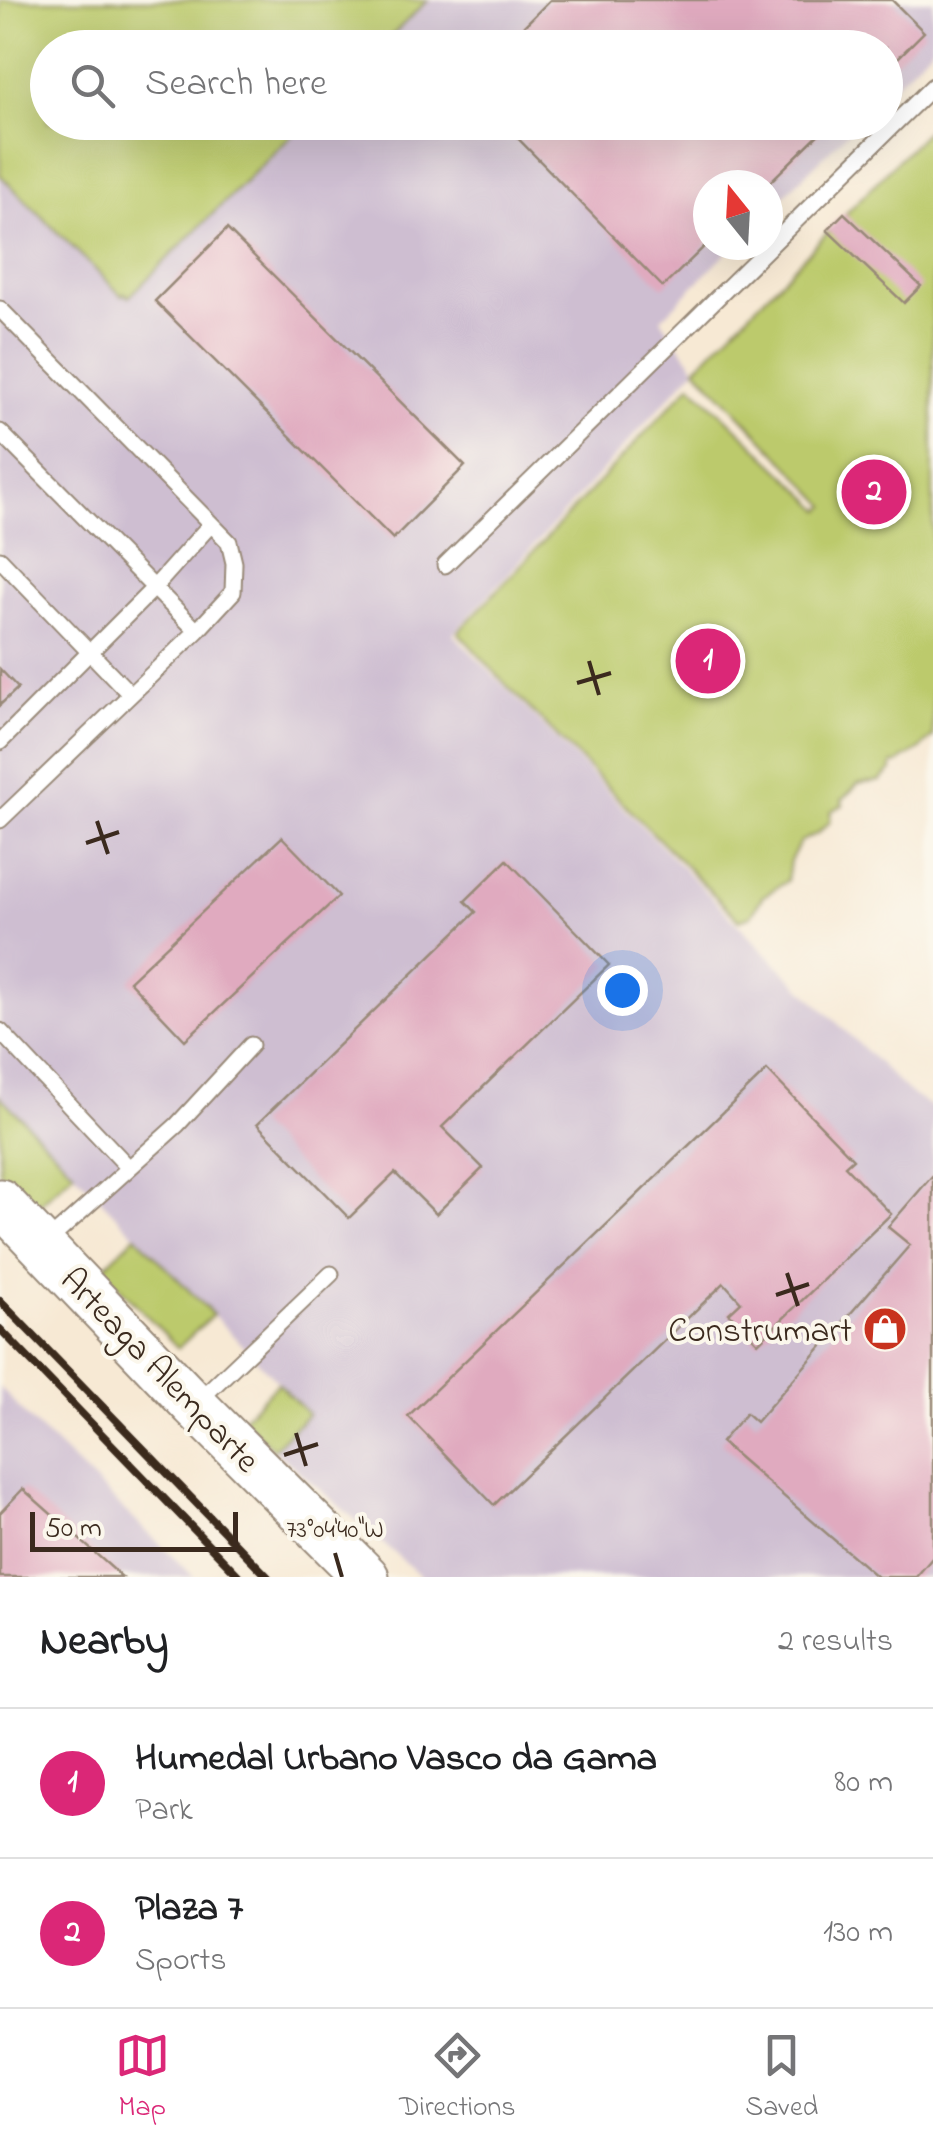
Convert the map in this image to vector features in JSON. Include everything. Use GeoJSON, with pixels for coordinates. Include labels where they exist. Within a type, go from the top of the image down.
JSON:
{"type":"FeatureCollection","features":[{"type":"Feature","properties":{"kind":"main road","name":"Arteaga Alemparte"},"geometry":{"type":"LineString","coordinates":[[0,1202],[366,1577]]}},
{"type":"Feature","properties":{"kind":"lane"},"geometry":{"type":"LineString","coordinates":[[903,116],[933,86]]}},
{"type":"Feature","properties":{"kind":"lane"},"geometry":{"type":"LineString","coordinates":[[445,566],[878,140]]}},
{"type":"Feature","properties":{"kind":"lane"},"geometry":{"type":"LineString","coordinates":[[0,309],[229,542],[234,563],[232,592],[197,632],[0,820]]}},
{"type":"Feature","properties":{"kind":"lane"},"geometry":{"type":"LineString","coordinates":[[0,432],[197,632]]}},
{"type":"Feature","properties":{"kind":"lane"},"geometry":{"type":"LineString","coordinates":[[0,742],[153,589],[211,524]]}},
{"type":"Feature","properties":{"kind":"lane"},"geometry":{"type":"LineString","coordinates":[[0,560],[130,694]]}},
{"type":"Feature","properties":{"kind":"lane"},"geometry":{"type":"LineString","coordinates":[[0,1031],[129,1168]]}},
{"type":"Feature","properties":{"kind":"lane"},"geometry":{"type":"LineString","coordinates":[[42,1246],[177,1125],[251,1045]]}},
{"type":"Feature","properties":{"kind":"lane"},"geometry":{"type":"LineString","coordinates":[[194,1405],[330,1274]]}},
{"type":"Feature","properties":{"kind":"shaded area"},"geometry":{"type":"Polygon","coordinates":[[[419,0],[933,0],[933,46],[903,77],[903,30],[389,30],[419,0]]]}},
{"type":"Feature","properties":{"kind":"shaded area"},"geometry":{"type":"Polygon","coordinates":[[[279,140],[840,140],[783,196],[783,170],[693,170],[693,260],[719,260],[661,319],[696,368],[453,634],[776,963],[908,1092],[933,1108],[933,1577],[422,1577],[273,1449],[308,1413],[0,1096],[0,175],[122,296],[279,140]]]}},
{"type":"Feature","properties":{"kind":"shaded area"},"geometry":{"type":"Polygon","coordinates":[[[0,1387],[25,1415],[194,1577],[0,1577],[0,1387]]]}},
{"type":"Feature","properties":{"kind":"green space"},"geometry":{"type":"Polygon","coordinates":[[[0,0],[428,0],[397,30],[30,30],[30,140],[287,140],[129,297],[125,293],[122,296],[0,175],[0,0]]]}},
{"type":"Feature","properties":{"kind":"green space"},"geometry":{"type":"Polygon","coordinates":[[[933,124],[933,737],[919,750],[892,764],[892,770],[880,781],[858,784],[842,800],[843,805],[831,811],[830,822],[800,842],[790,861],[787,881],[762,897],[751,916],[739,920],[458,632],[691,384],[822,510],[827,506],[696,368],[933,124]]]}},
{"type":"Feature","properties":{"kind":"green space"},"geometry":{"type":"Polygon","coordinates":[[[0,1096],[74,1172],[35,1209],[0,1172],[0,1096]]]}},
{"type":"Feature","properties":{"kind":"green space"},"geometry":{"type":"Polygon","coordinates":[[[136,1236],[213,1315],[178,1348],[102,1269],[136,1236]]]}},
{"type":"Feature","properties":{"kind":"green space"},"geometry":{"type":"Polygon","coordinates":[[[278,1383],[308,1414],[273,1449],[242,1419],[278,1383]]]}},
{"type":"Feature","properties":{"kind":"building"},"geometry":{"type":"Polygon","coordinates":[[[550,0],[892,0],[924,32],[903,53],[903,30],[520,30],[550,0]]]}},
{"type":"Feature","properties":{"kind":"building"},"geometry":{"type":"Polygon","coordinates":[[[520,140],[813,140],[782,170],[693,170],[693,258],[663,287],[520,140]]]}},
{"type":"Feature","properties":{"kind":"building"},"geometry":{"type":"Polygon","coordinates":[[[844,213],[921,286],[904,303],[827,230],[844,213]]]}},
{"type":"Feature","properties":{"kind":"building"},"geometry":{"type":"Polygon","coordinates":[[[227,229],[465,466],[393,539],[155,301],[227,229]]]}},
{"type":"Feature","properties":{"kind":"building"},"geometry":{"type":"Polygon","coordinates":[[[0,669],[18,688],[0,705],[0,669]]]}},
{"type":"Feature","properties":{"kind":"building"},"geometry":{"type":"Polygon","coordinates":[[[282,837],[339,896],[185,1040],[129,981],[282,837]]]}},
{"type":"Feature","properties":{"kind":"building"},"geometry":{"type":"Polygon","coordinates":[[[507,860],[609,965],[442,1127],[483,1168],[436,1214],[395,1173],[349,1218],[257,1124],[476,912],[465,901],[507,860]]]}},
{"type":"Feature","properties":{"kind":"building"},"geometry":{"type":"Polygon","coordinates":[[[767,1070],[853,1159],[845,1166],[891,1214],[758,1343],[729,1313],[741,1302],[724,1283],[494,1505],[408,1416],[767,1070]]]}},
{"type":"Feature","properties":{"kind":"building","name":"Construmart"},"geometry":{"type":"Polygon","coordinates":[[[933,1175],[933,1557],[916,1577],[877,1577],[721,1442],[746,1413],[756,1422],[910,1245],[888,1227],[933,1175]]]}},
{"type":"Feature","properties":{"kind":"building"},"geometry":{"type":"Polygon","coordinates":[[[23,1489],[122,1577],[0,1577],[0,1513],[23,1489]]]}},
{"type":"Feature","properties":{"kind":"railway"},"geometry":{"type":"LineString","coordinates":[[0,1301],[268,1577]]}},
{"type":"Feature","properties":{"kind":"railway"},"geometry":{"type":"LineString","coordinates":[[0,1329],[240,1577]]}},
{"type":"Feature","properties":{"kind":"place","name":"Plaza 7"},"geometry":{"type":"Point","coordinates":[874,492]}},
{"type":"Feature","properties":{"kind":"place","name":"Humedal Urbano Vasco da Gama"},"geometry":{"type":"Point","coordinates":[708,661]}},
{"type":"Feature","properties":{"kind":"place","name":"Construmart"},"geometry":{"type":"Point","coordinates":[885,1329]}}]}
